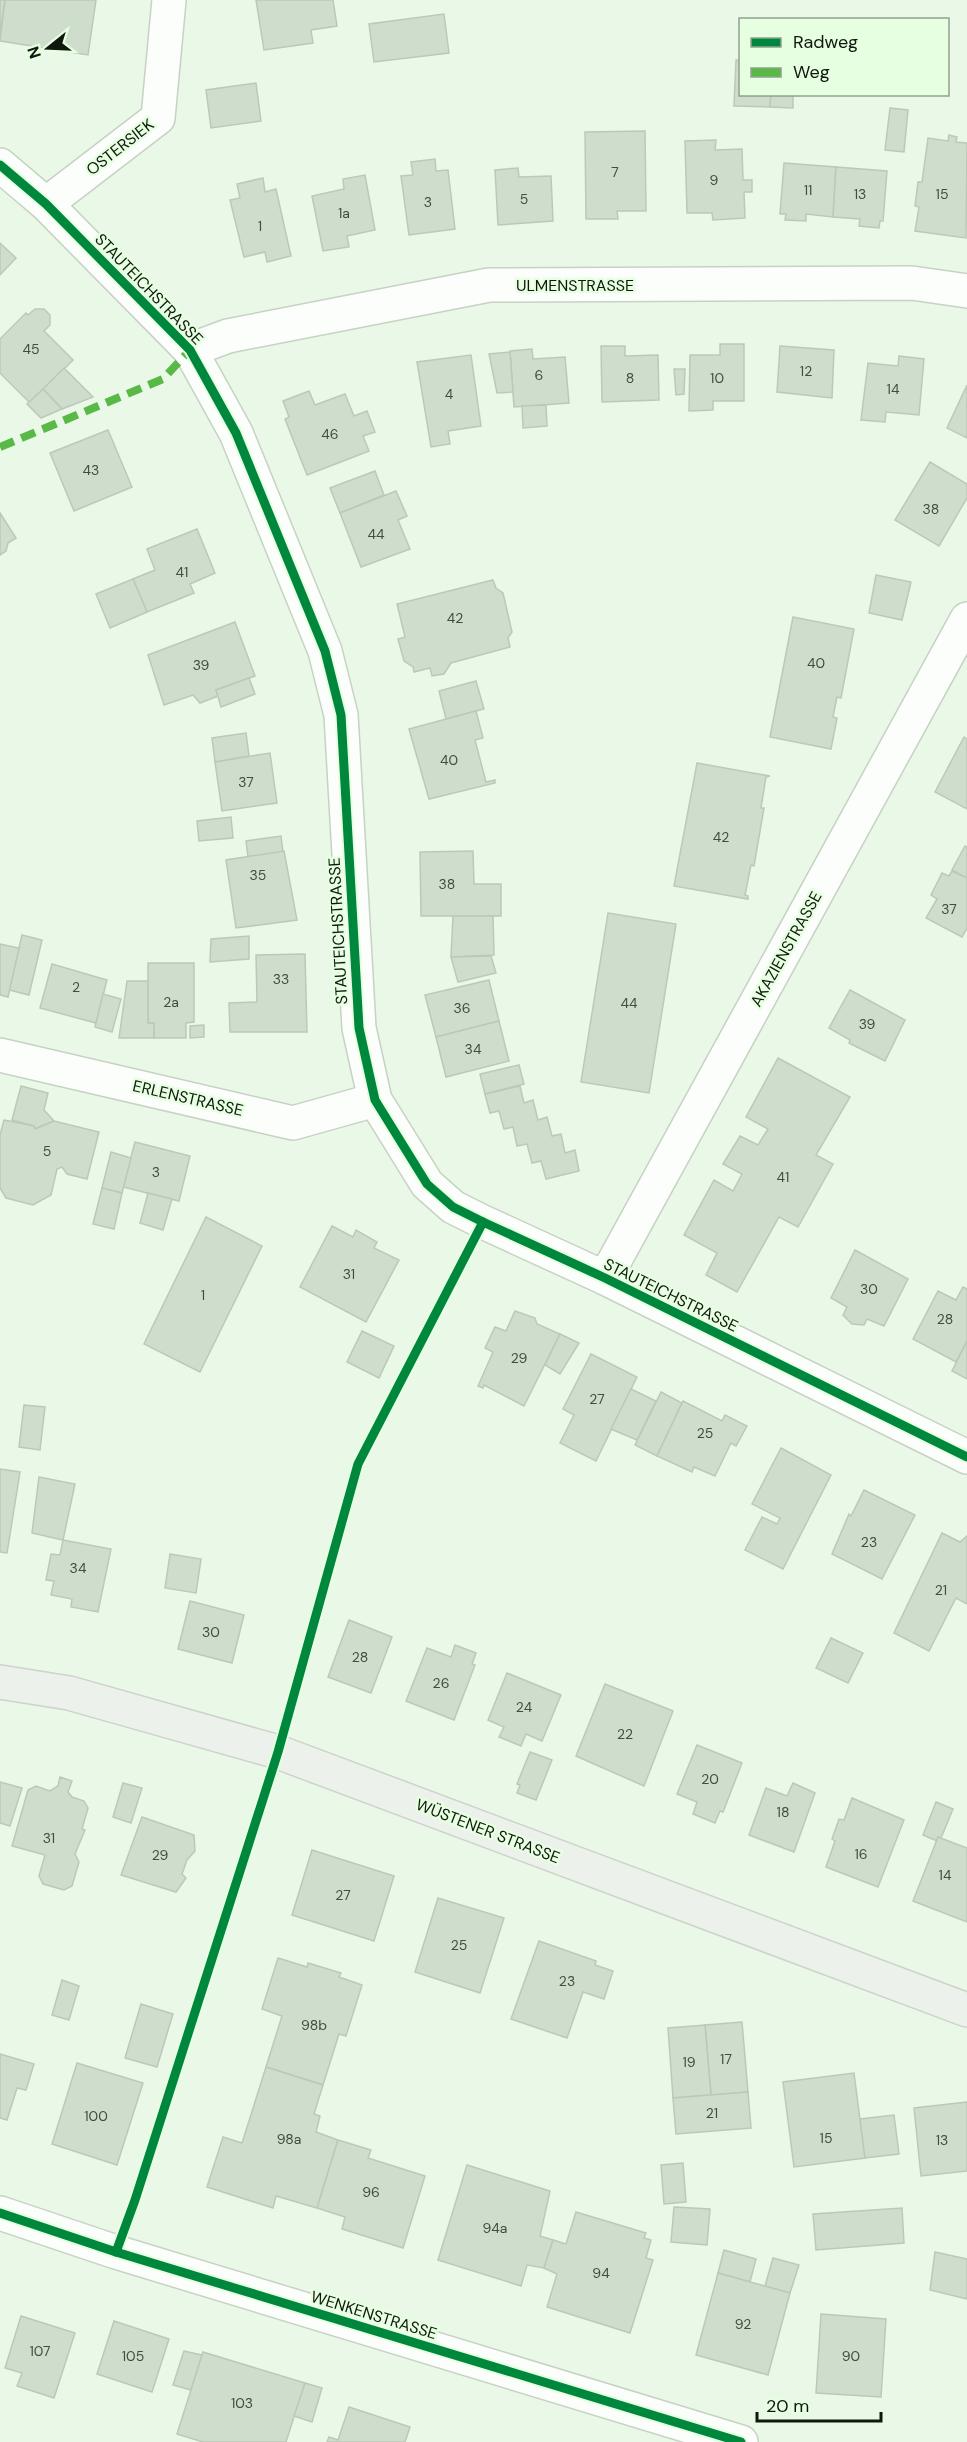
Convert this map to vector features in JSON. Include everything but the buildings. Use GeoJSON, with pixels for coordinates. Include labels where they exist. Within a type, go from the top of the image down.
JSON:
{"type":"FeatureCollection","features":[{"type":"Feature","properties":{"kind":"main road","name":"WÜSTENER STRASSE"},"geometry":{"type":"LineString","coordinates":[[0,1682],[69,1693],[278,1752],[967,2010]]}},
{"type":"Feature","properties":{"kind":"street","name":"OSTERSIEK"},"geometry":{"type":"LineString","coordinates":[[46,204],[158,118],[169,0]]}},
{"type":"Feature","properties":{"kind":"street","name":"STAUTEICHSTRASSE"},"geometry":{"type":"LineString","coordinates":[[0,165],[46,204],[190,350],[236,433],[325,651],[336,693],[341,715],[359,1028],[375,1100],[427,1184],[453,1207],[605,1278],[967,1457]]}},
{"type":"Feature","properties":{"kind":"street","name":"ULMENSTRASSE"},"geometry":{"type":"LineString","coordinates":[[190,350],[228,336],[489,285],[912,283],[967,291]]}},
{"type":"Feature","properties":{"kind":"street","name":"AKAZIENSTRASSE"},"geometry":{"type":"LineString","coordinates":[[605,1278],[967,620]]}},
{"type":"Feature","properties":{"kind":"street","name":"ERLENSTRASSE"},"geometry":{"type":"LineString","coordinates":[[0,1055],[293,1123],[375,1100]]}},
{"type":"Feature","properties":{"kind":"street","name":"WENKENSTRASSE"},"geometry":{"type":"LineString","coordinates":[[0,2213],[116,2252],[741,2442]]}},
{"type":"Feature","properties":{"kind":"marked path"},"geometry":{"type":"LineString","coordinates":[[0,447],[163,379],[190,350]]}},
{"type":"Feature","properties":{"kind":"cycle path"},"geometry":{"type":"LineString","coordinates":[[0,165],[46,204],[190,350],[236,433],[325,651],[341,715],[359,1028],[375,1100],[427,1184],[453,1207],[605,1278],[967,1457]]}},
{"type":"Feature","properties":{"kind":"cycle path"},"geometry":{"type":"LineString","coordinates":[[116,2252],[135,2200],[278,1752],[358,1464],[483,1222]]}},
{"type":"Feature","properties":{"kind":"cycle path"},"geometry":{"type":"LineString","coordinates":[[0,2213],[116,2252],[741,2442]]}}]}
